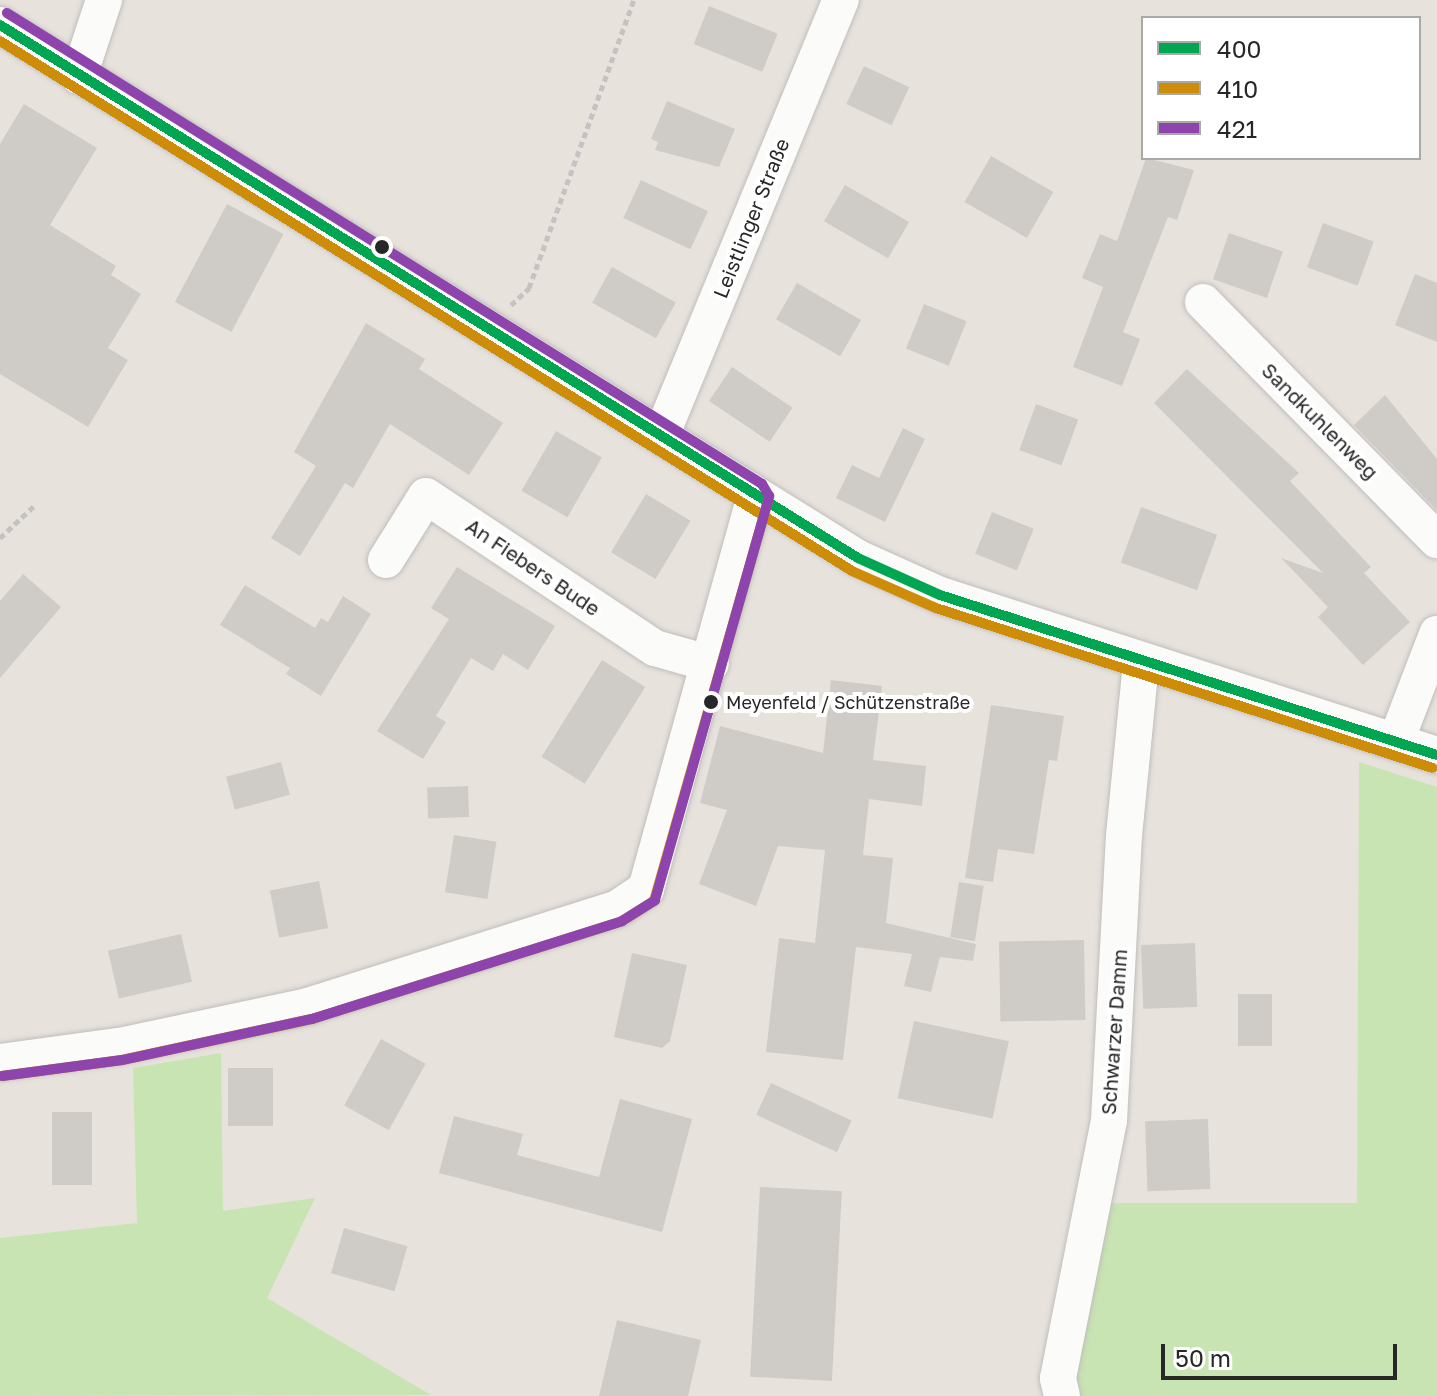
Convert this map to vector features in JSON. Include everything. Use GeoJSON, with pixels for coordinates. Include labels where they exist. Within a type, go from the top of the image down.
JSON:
{"type":"FeatureCollection","features":[{"type":"Feature","properties":{"kind":"street"},"geometry":{"type":"LineString","coordinates":[[79,76],[104,0]]}},
{"type":"Feature","properties":{"kind":"street","name":"Leistlinger Straße"},"geometry":{"type":"LineString","coordinates":[[661,436],[841,0]]}},
{"type":"Feature","properties":{"kind":"street"},"geometry":{"type":"LineString","coordinates":[[0,25],[858,558],[940,595],[1141,663],[1437,755]]}},
{"type":"Feature","properties":{"kind":"street","name":"Sandkuhlenweg"},"geometry":{"type":"LineString","coordinates":[[1203,302],[1437,540]]}},
{"type":"Feature","properties":{"kind":"street","name":"An Fiebers Bude"},"geometry":{"type":"LineString","coordinates":[[386,560],[426,496],[655,648],[711,664]]}},
{"type":"Feature","properties":{"kind":"street"},"geometry":{"type":"LineString","coordinates":[[0,1062],[119,1046],[308,1006],[618,908],[646,889],[657,867],[755,496]]}},
{"type":"Feature","properties":{"kind":"street"},"geometry":{"type":"LineString","coordinates":[[1396,741],[1437,634]]}},
{"type":"Feature","properties":{"kind":"street","name":"Schwarzer Damm"},"geometry":{"type":"LineString","coordinates":[[1062,1396],[1058,1378],[1109,1121],[1124,836],[1141,663]]}},
{"type":"Feature","properties":{"kind":"path"},"geometry":{"type":"LineString","coordinates":[[496,335],[511,304],[529,288],[634,0]]}},
{"type":"Feature","properties":{"kind":"path"},"geometry":{"type":"LineString","coordinates":[[0,538],[36,504]]}},
{"type":"Feature","properties":{"kind":"green space"},"geometry":{"type":"Polygon","coordinates":[[[1359,762],[1437,787],[1437,1396],[1070,1396],[1109,1203],[1357,1203],[1359,762]]]}},
{"type":"Feature","properties":{"kind":"green space"},"geometry":{"type":"Polygon","coordinates":[[[221,1053],[223,1211],[315,1198],[267,1298],[431,1395],[0,1396],[0,1238],[137,1223],[133,1068],[221,1053]]]}},
{"type":"Feature","properties":{"kind":"building"},"geometry":{"type":"Polygon","coordinates":[[[709,6],[778,34],[762,72],[694,44],[709,6]]]}},
{"type":"Feature","properties":{"kind":"building"},"geometry":{"type":"Polygon","coordinates":[[[864,66],[909,87],[892,125],[846,104],[864,66]]]}},
{"type":"Feature","properties":{"kind":"building"},"geometry":{"type":"Polygon","coordinates":[[[667,101],[735,129],[719,167],[655,150],[658,142],[651,139],[667,101]]]}},
{"type":"Feature","properties":{"kind":"building"},"geometry":{"type":"Polygon","coordinates":[[[24,104],[97,148],[50,225],[116,266],[111,275],[141,294],[108,348],[128,360],[88,427],[0,374],[0,144],[24,104]]]}},
{"type":"Feature","properties":{"kind":"building"},"geometry":{"type":"Polygon","coordinates":[[[991,156],[1053,192],[1027,238],[964,202],[991,156]]]}},
{"type":"Feature","properties":{"kind":"building"},"geometry":{"type":"Polygon","coordinates":[[[1145,160],[1194,170],[1177,220],[1168,217],[1123,332],[1140,339],[1122,386],[1073,367],[1103,287],[1082,278],[1100,234],[1117,241],[1145,160]]]}},
{"type":"Feature","properties":{"kind":"building"},"geometry":{"type":"Polygon","coordinates":[[[641,180],[708,211],[690,249],[623,218],[641,180]]]}},
{"type":"Feature","properties":{"kind":"building"},"geometry":{"type":"Polygon","coordinates":[[[845,185],[909,222],[888,258],[824,221],[845,185]]]}},
{"type":"Feature","properties":{"kind":"building"},"geometry":{"type":"Polygon","coordinates":[[[227,204],[284,234],[231,332],[175,302],[227,204]]]}},
{"type":"Feature","properties":{"kind":"building"},"geometry":{"type":"Polygon","coordinates":[[[1323,223],[1374,241],[1358,286],[1307,267],[1323,223]]]}},
{"type":"Feature","properties":{"kind":"building"},"geometry":{"type":"Polygon","coordinates":[[[1229,233],[1283,252],[1267,298],[1213,279],[1229,233]]]}},
{"type":"Feature","properties":{"kind":"building"},"geometry":{"type":"Polygon","coordinates":[[[612,267],[676,302],[656,338],[592,303],[612,267]]]}},
{"type":"Feature","properties":{"kind":"building"},"geometry":{"type":"Polygon","coordinates":[[[1415,274],[1437,283],[1437,342],[1395,325],[1415,274]]]}},
{"type":"Feature","properties":{"kind":"building"},"geometry":{"type":"Polygon","coordinates":[[[797,283],[861,320],[840,356],[776,319],[797,283]]]}},
{"type":"Feature","properties":{"kind":"building"},"geometry":{"type":"Polygon","coordinates":[[[924,304],[967,321],[949,366],[906,349],[924,304]]]}},
{"type":"Feature","properties":{"kind":"building"},"geometry":{"type":"Polygon","coordinates":[[[366,323],[425,359],[419,369],[503,423],[469,475],[390,424],[353,488],[345,483],[300,556],[271,538],[316,466],[294,452],[366,323]]]}},
{"type":"Feature","properties":{"kind":"building"},"geometry":{"type":"Polygon","coordinates":[[[732,367],[793,408],[770,442],[709,401],[732,367]]]}},
{"type":"Feature","properties":{"kind":"building"},"geometry":{"type":"Polygon","coordinates":[[[1187,369],[1299,473],[1290,481],[1371,567],[1364,573],[1410,622],[1363,665],[1318,617],[1328,607],[1281,558],[1323,573],[1154,403],[1187,369]]]}},
{"type":"Feature","properties":{"kind":"building"},"geometry":{"type":"Polygon","coordinates":[[[1385,395],[1437,459],[1437,510],[1354,425],[1385,395]]]}},
{"type":"Feature","properties":{"kind":"building"},"geometry":{"type":"Polygon","coordinates":[[[1036,404],[1078,419],[1062,465],[1019,450],[1036,404]]]}},
{"type":"Feature","properties":{"kind":"building"},"geometry":{"type":"Polygon","coordinates":[[[903,428],[925,439],[885,522],[836,498],[852,465],[879,478],[903,428]]]}},
{"type":"Feature","properties":{"kind":"building"},"geometry":{"type":"Polygon","coordinates":[[[556,431],[602,457],[567,517],[522,491],[556,431]]]}},
{"type":"Feature","properties":{"kind":"building"},"geometry":{"type":"Polygon","coordinates":[[[646,494],[691,521],[656,579],[611,552],[646,494]]]}},
{"type":"Feature","properties":{"kind":"building"},"geometry":{"type":"Polygon","coordinates":[[[1141,507],[1217,535],[1197,590],[1121,562],[1141,507]]]}},
{"type":"Feature","properties":{"kind":"building"},"geometry":{"type":"Polygon","coordinates":[[[992,512],[1034,529],[1017,571],[975,554],[992,512]]]}},
{"type":"Feature","properties":{"kind":"building"},"geometry":{"type":"Polygon","coordinates":[[[457,567],[555,626],[528,670],[503,654],[493,671],[471,658],[436,716],[446,722],[423,759],[377,731],[449,619],[431,608],[457,567]]]}},
{"type":"Feature","properties":{"kind":"building"},"geometry":{"type":"Polygon","coordinates":[[[23,574],[61,607],[0,678],[0,601],[23,574]]]}},
{"type":"Feature","properties":{"kind":"building"},"geometry":{"type":"Polygon","coordinates":[[[245,585],[315,628],[321,618],[328,622],[343,596],[371,614],[321,696],[286,674],[290,668],[220,625],[245,585]]]}},
{"type":"Feature","properties":{"kind":"building"},"geometry":{"type":"Polygon","coordinates":[[[602,660],[645,687],[585,784],[542,757],[602,660]]]}},
{"type":"Feature","properties":{"kind":"building"},"geometry":{"type":"Polygon","coordinates":[[[831,680],[882,686],[873,760],[926,766],[922,806],[869,799],[863,855],[893,858],[886,923],[976,944],[973,961],[940,957],[931,992],[904,986],[912,954],[856,947],[843,1060],[766,1052],[779,938],[815,943],[825,850],[778,846],[756,906],[699,884],[727,810],[700,803],[720,726],[823,753],[831,680]]]}},
{"type":"Feature","properties":{"kind":"building"},"geometry":{"type":"Polygon","coordinates":[[[991,705],[1064,716],[1057,761],[1049,760],[1034,854],[998,849],[993,882],[965,878],[991,705]]]}},
{"type":"Feature","properties":{"kind":"building"},"geometry":{"type":"Polygon","coordinates":[[[281,762],[290,795],[235,810],[226,777],[281,762]]]}},
{"type":"Feature","properties":{"kind":"building"},"geometry":{"type":"Polygon","coordinates":[[[468,786],[469,817],[428,818],[427,787],[468,786]]]}},
{"type":"Feature","properties":{"kind":"building"},"geometry":{"type":"Polygon","coordinates":[[[454,835],[496,842],[487,899],[445,892],[454,835]]]}},
{"type":"Feature","properties":{"kind":"building"},"geometry":{"type":"Polygon","coordinates":[[[319,881],[328,928],[279,938],[270,891],[319,881]]]}},
{"type":"Feature","properties":{"kind":"building"},"geometry":{"type":"Polygon","coordinates":[[[959,882],[984,886],[975,941],[950,937],[959,882]]]}},
{"type":"Feature","properties":{"kind":"building"},"geometry":{"type":"Polygon","coordinates":[[[181,934],[192,982],[119,999],[108,951],[181,934]]]}},
{"type":"Feature","properties":{"kind":"building"},"geometry":{"type":"Polygon","coordinates":[[[1084,940],[1085,1020],[1000,1021],[999,941],[1084,940]]]}},
{"type":"Feature","properties":{"kind":"building"},"geometry":{"type":"Polygon","coordinates":[[[1195,943],[1197,1007],[1143,1009],[1141,945],[1195,943]]]}},
{"type":"Feature","properties":{"kind":"building"},"geometry":{"type":"Polygon","coordinates":[[[632,953],[687,965],[670,1041],[662,1048],[614,1037],[632,953]]]}},
{"type":"Feature","properties":{"kind":"building"},"geometry":{"type":"Polygon","coordinates":[[[1238,994],[1272,994],[1272,1046],[1238,1046],[1238,994]]]}},
{"type":"Feature","properties":{"kind":"building"},"geometry":{"type":"Polygon","coordinates":[[[914,1021],[1009,1041],[992,1118],[898,1098],[914,1021]]]}},
{"type":"Feature","properties":{"kind":"building"},"geometry":{"type":"Polygon","coordinates":[[[381,1039],[426,1064],[389,1130],[344,1105],[381,1039]]]}},
{"type":"Feature","properties":{"kind":"building"},"geometry":{"type":"Polygon","coordinates":[[[228,1068],[273,1068],[273,1126],[228,1126],[228,1068]]]}},
{"type":"Feature","properties":{"kind":"building"},"geometry":{"type":"Polygon","coordinates":[[[771,1083],[852,1121],[837,1152],[756,1115],[771,1083]]]}},
{"type":"Feature","properties":{"kind":"building"},"geometry":{"type":"Polygon","coordinates":[[[620,1099],[692,1119],[662,1232],[439,1173],[454,1116],[523,1134],[517,1155],[599,1177],[620,1099]]]}},
{"type":"Feature","properties":{"kind":"building"},"geometry":{"type":"Polygon","coordinates":[[[52,1112],[92,1112],[92,1185],[52,1185],[52,1112]]]}},
{"type":"Feature","properties":{"kind":"building"},"geometry":{"type":"Polygon","coordinates":[[[1208,1119],[1210,1189],[1147,1191],[1145,1121],[1208,1119]]]}},
{"type":"Feature","properties":{"kind":"building"},"geometry":{"type":"Polygon","coordinates":[[[760,1187],[842,1191],[832,1381],[750,1377],[760,1187]]]}},
{"type":"Feature","properties":{"kind":"building"},"geometry":{"type":"Polygon","coordinates":[[[344,1228],[407,1246],[394,1291],[331,1273],[344,1228]]]}},
{"type":"Feature","properties":{"kind":"building"},"geometry":{"type":"Polygon","coordinates":[[[617,1320],[701,1340],[688,1396],[599,1396],[617,1320]]]}},
{"type":"Feature","properties":{"kind":"transit line","name":"421"},"geometry":{"type":"LineString","coordinates":[[2,1076],[122,1060],[312,1019],[622,921],[655,900],[769,496],[762,484],[7,13]]}},
{"type":"Feature","properties":{"kind":"transit line","name":"400"},"geometry":{"type":"LineString","coordinates":[[0,25],[858,558],[940,595],[1437,755]]}},
{"type":"Feature","properties":{"kind":"transit line","name":"410"},"geometry":{"type":"LineString","coordinates":[[0,41],[852,571],[936,608],[1433,768]]}},
{"type":"Feature","properties":{"kind":"transit line","name":"410"},"geometry":{"type":"LineString","coordinates":[[2,1076],[122,1060],[312,1019],[622,921],[654,901],[768,500]]}},
{"type":"Feature","properties":{"kind":"place","name":"Meyenfeld / Schützenstraße"},"geometry":{"type":"Point","coordinates":[711,702]}}]}
